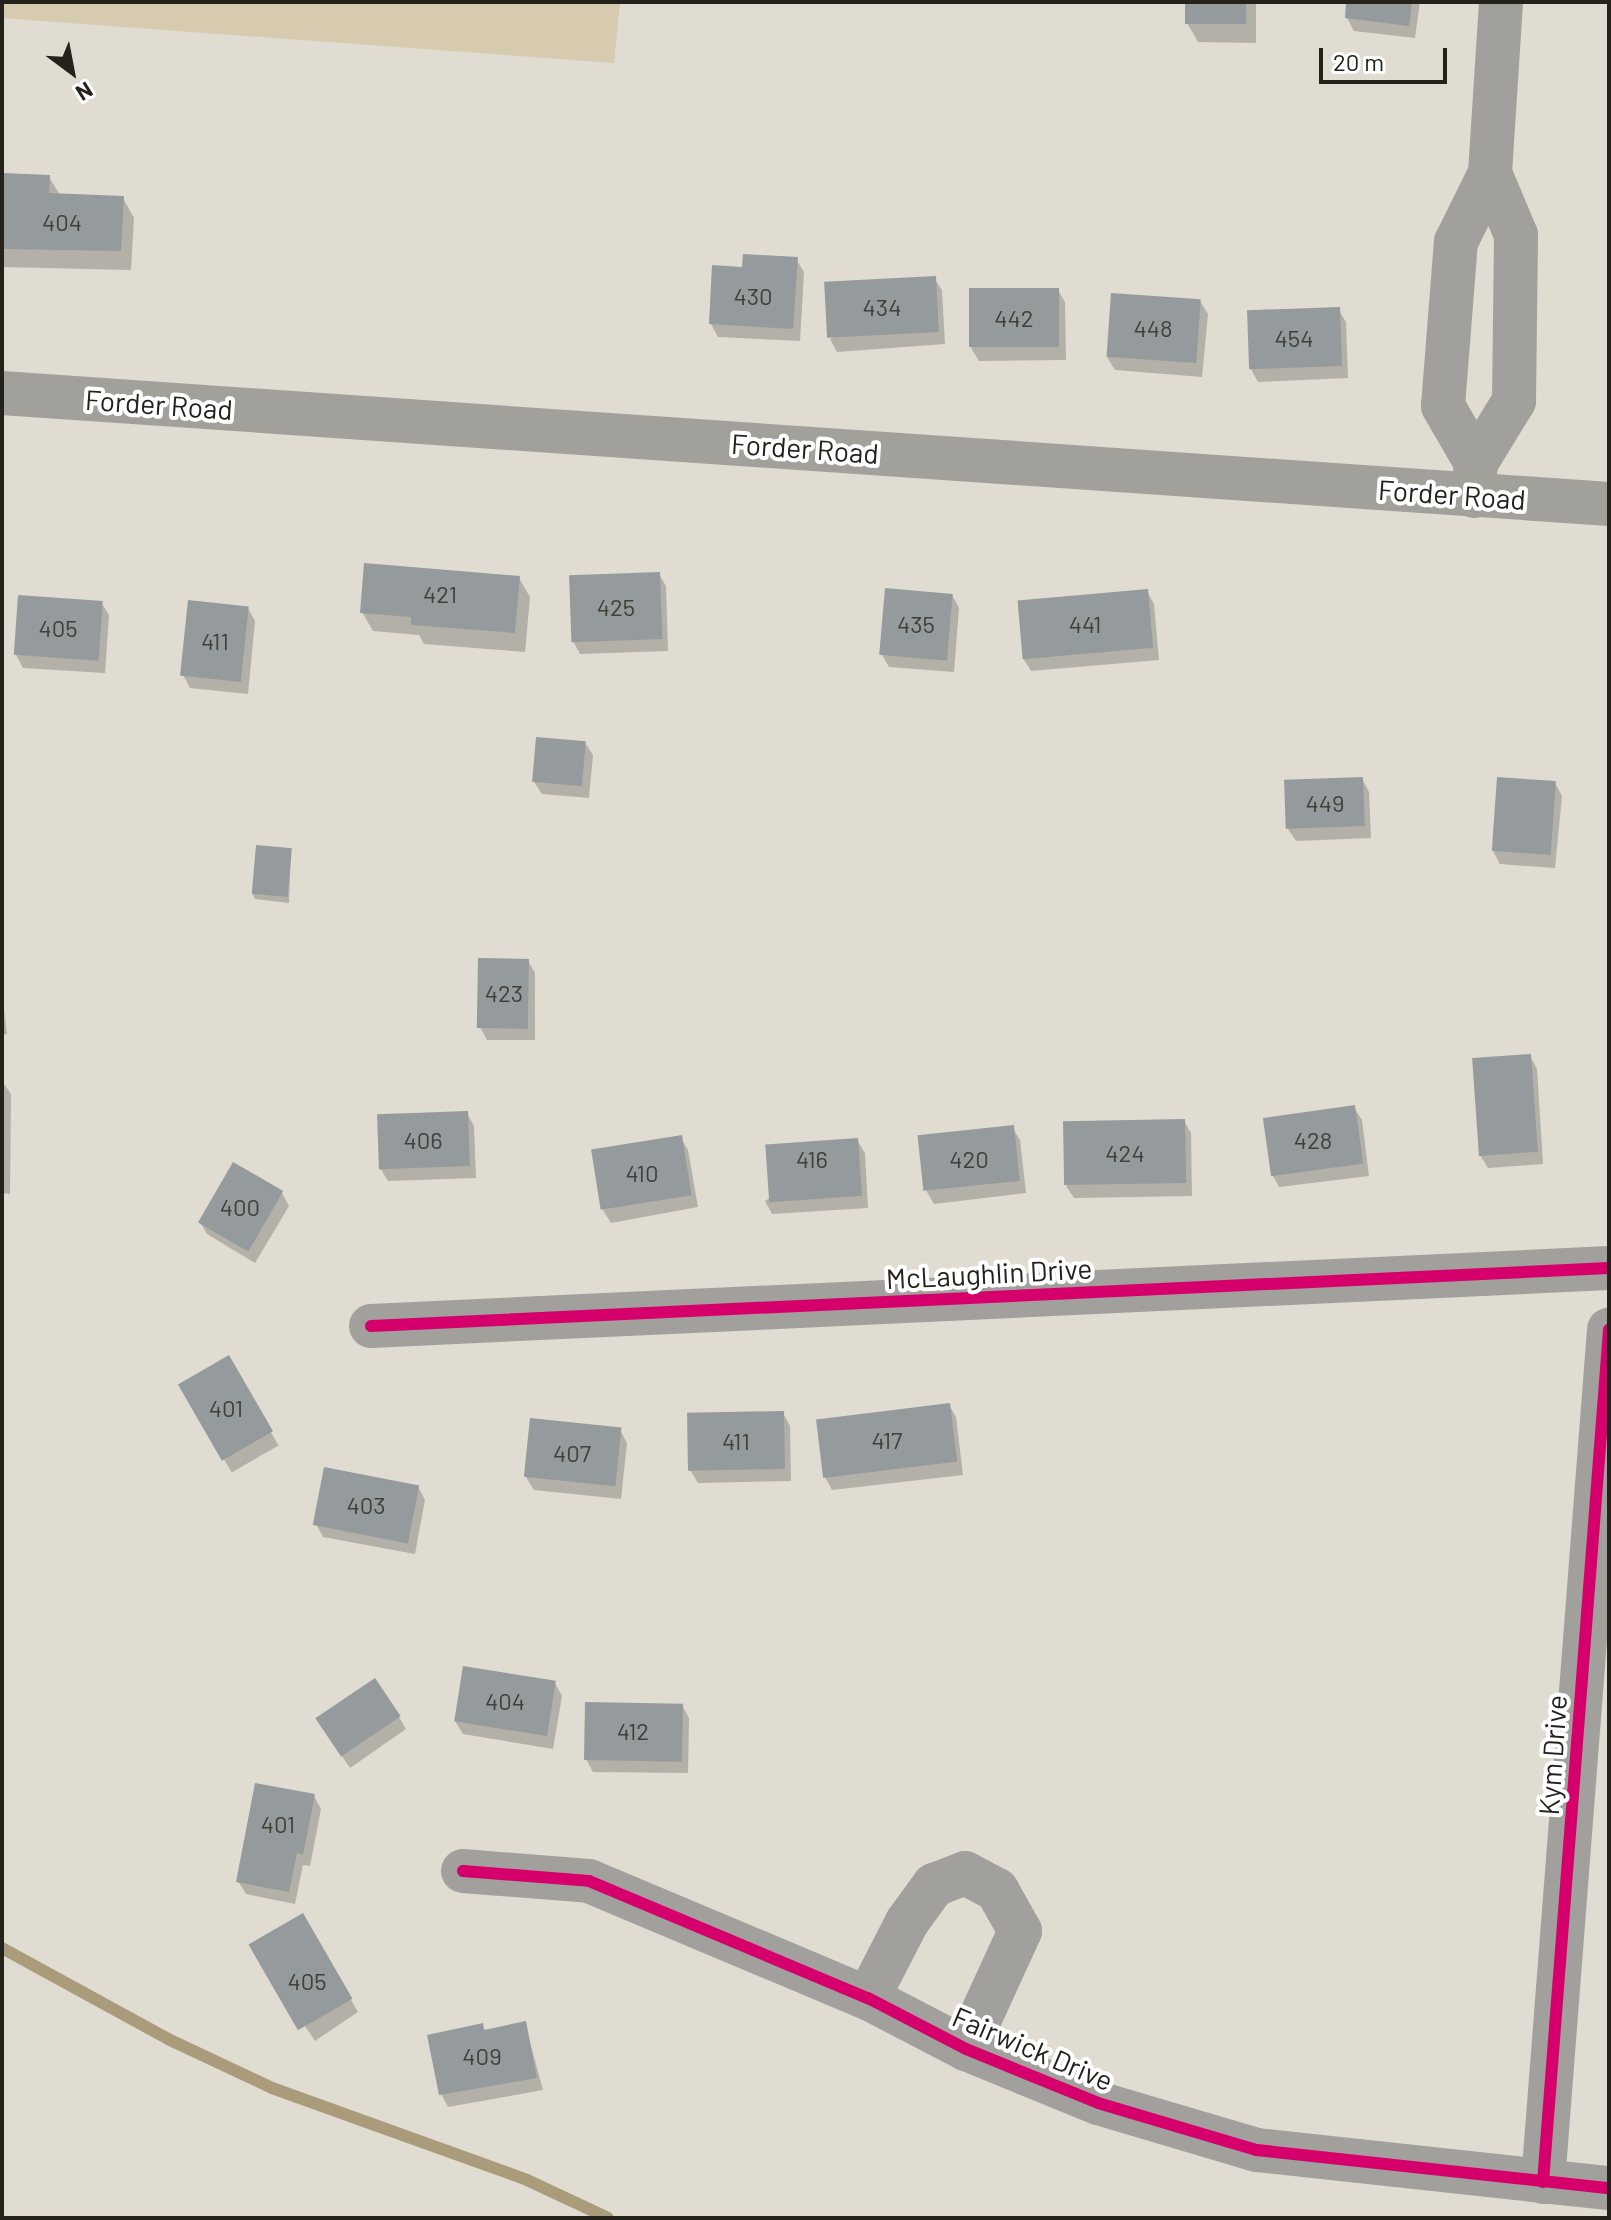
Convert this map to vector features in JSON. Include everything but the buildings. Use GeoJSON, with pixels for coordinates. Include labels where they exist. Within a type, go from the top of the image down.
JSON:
{"type":"FeatureCollection","features":[{"type":"Feature","properties":{"kind":"main road","name":"Forder Road"},"geometry":{"type":"LineString","coordinates":[[2,393],[1475,480],[1609,504]]}},
{"type":"Feature","properties":{"kind":"street"},"geometry":{"type":"LineString","coordinates":[[1475,480],[1443,406],[1456,242],[1490,173],[1501,2]]}},
{"type":"Feature","properties":{"kind":"street"},"geometry":{"type":"LineString","coordinates":[[1475,480],[1514,401],[1516,235],[1490,173]]}},
{"type":"Feature","properties":{"kind":"street","name":"McLaughlin Drive"},"geometry":{"type":"LineString","coordinates":[[371,1326],[1609,1268]]}},
{"type":"Feature","properties":{"kind":"street","name":"Kym Drive"},"geometry":{"type":"LineString","coordinates":[[1543,2182],[1609,1330]]}},
{"type":"Feature","properties":{"kind":"street","name":"Fairwick Drive"},"geometry":{"type":"LineString","coordinates":[[463,1871],[589,1881],[868,1998],[966,2049],[1098,2103],[1257,2150],[1609,2188]]}},
{"type":"Feature","properties":{"kind":"street","name":"Fairwick Drive"},"geometry":{"type":"LineString","coordinates":[[868,1998],[907,1922],[934,1885],[965,1873],[997,1890],[1020,1931],[966,2049]]}},
{"type":"Feature","properties":{"kind":"shaded area"},"geometry":{"type":"Polygon","coordinates":[[[2,2],[620,2],[614,63],[2,18],[2,2]]]}},
{"type":"Feature","properties":{"kind":"waterway"},"geometry":{"type":"LineString","coordinates":[[2,1948],[168,2039],[272,2088],[527,2180],[608,2218]]}},
{"type":"Feature","properties":{"kind":"cycle path"},"geometry":{"type":"LineString","coordinates":[[371,1326],[1609,1268]]}},
{"type":"Feature","properties":{"kind":"cycle path"},"geometry":{"type":"LineString","coordinates":[[1543,2182],[1609,1330]]}},
{"type":"Feature","properties":{"kind":"cycle path"},"geometry":{"type":"LineString","coordinates":[[463,1871],[589,1881],[868,1998],[966,2049],[1098,2103],[1257,2150],[1609,2188]]}}]}
